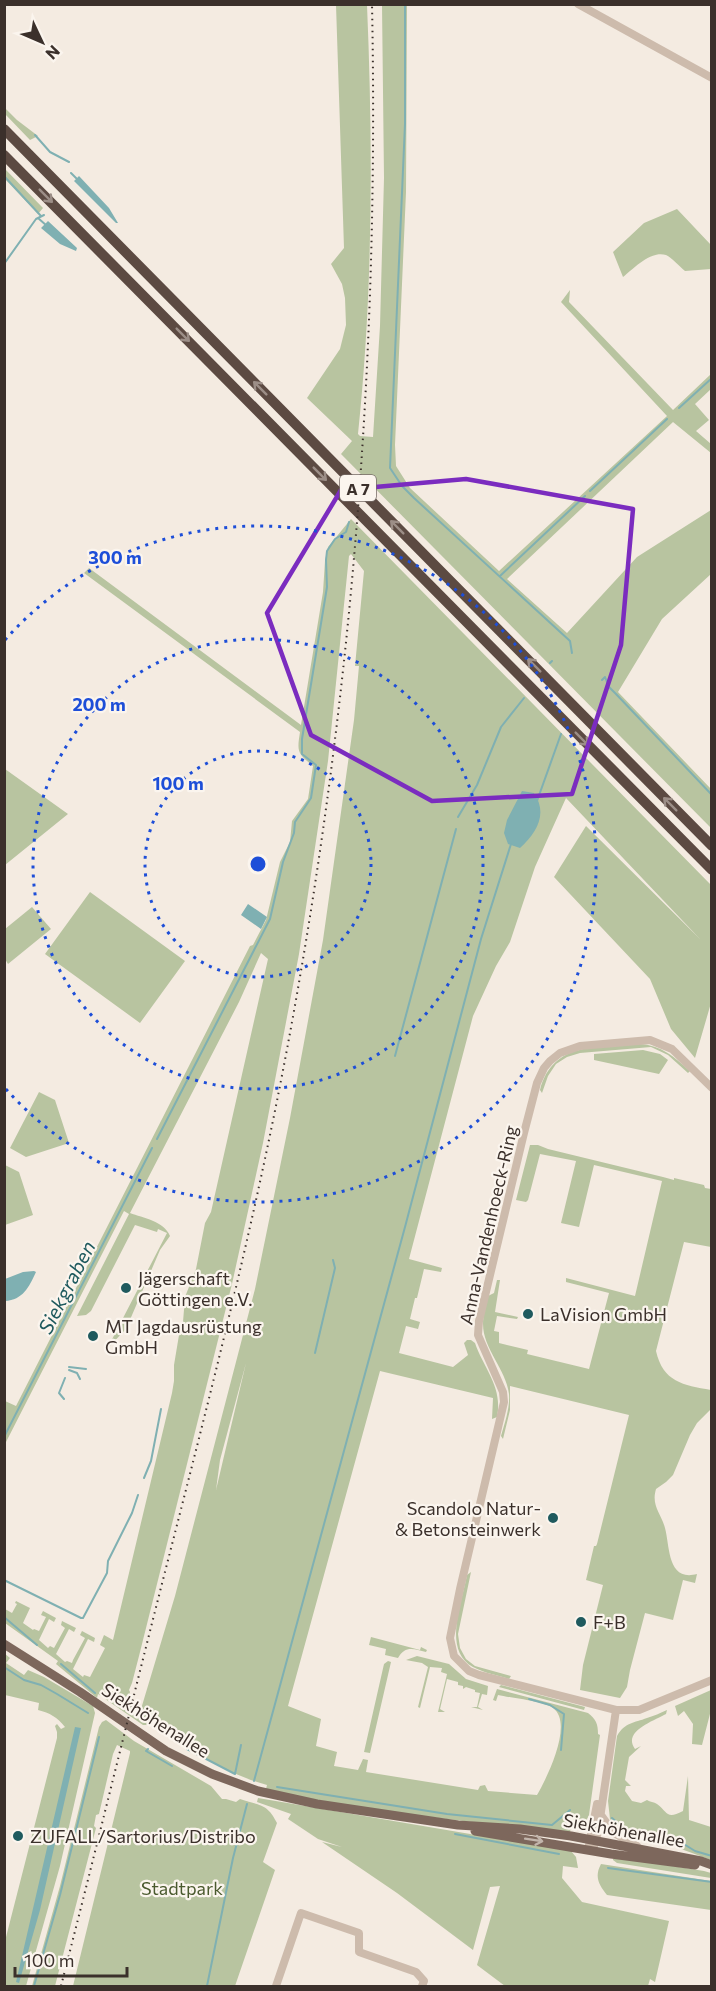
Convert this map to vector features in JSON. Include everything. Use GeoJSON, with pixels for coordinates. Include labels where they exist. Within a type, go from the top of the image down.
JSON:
{"type":"FeatureCollection","features":[{"type":"Feature","properties":{"kind":"highway","name":"A 7"},"geometry":{"type":"LineString","coordinates":[[4,129],[711,846]]}},
{"type":"Feature","properties":{"kind":"highway","name":"A 7"},"geometry":{"type":"LineString","coordinates":[[4,155],[711,870]]}},
{"type":"Feature","properties":{"kind":"main road","name":"Siekhöhenallee"},"geometry":{"type":"LineString","coordinates":[[4,1637],[22,1654]]}},
{"type":"Feature","properties":{"kind":"main road","name":"Siekhöhenallee"},"geometry":{"type":"LineString","coordinates":[[4,1644],[166,1750],[212,1774],[258,1791],[458,1825],[520,1829],[592,1845],[711,1866]]}},
{"type":"Feature","properties":{"kind":"main road","name":"Siekhöhenallee"},"geometry":{"type":"LineString","coordinates":[[592,1845],[642,1849],[701,1861],[711,1866]]}},
{"type":"Feature","properties":{"kind":"street"},"geometry":{"type":"LineString","coordinates":[[579,4],[711,78]]}},
{"type":"Feature","properties":{"kind":"street","name":"Anna-Vandenhoeck-Ring"},"geometry":{"type":"LineString","coordinates":[[711,1088],[672,1049],[650,1040],[580,1046],[560,1053],[544,1068],[537,1083],[524,1133],[479,1321],[478,1335],[503,1392],[504,1402],[450,1638],[454,1656],[469,1671],[478,1675],[614,1710],[639,1710],[711,1680]]}},
{"type":"Feature","properties":{"kind":"street"},"geometry":{"type":"LineString","coordinates":[[592,1845],[601,1815],[614,1710]]}},
{"type":"Feature","properties":{"kind":"street"},"geometry":{"type":"LineString","coordinates":[[592,1845],[614,1710]]}},
{"type":"Feature","properties":{"kind":"street"},"geometry":{"type":"LineString","coordinates":[[601,1815],[614,1833],[642,1849]]}},
{"type":"Feature","properties":{"kind":"street"},"geometry":{"type":"LineString","coordinates":[[276,1986],[301,1913],[359,1933],[359,1952],[416,1972],[424,1981],[422,1986]]}},
{"type":"Feature","properties":{"kind":"highlighted area"},"geometry":{"type":"Polygon","coordinates":[[[466,479],[633,509],[621,645],[572,794],[432,801],[311,735],[267,613],[341,490],[466,479]]]}},
{"type":"Feature","properties":{"kind":"green space"},"geometry":{"type":"Polygon","coordinates":[[[336,5],[367,5],[370,112],[369,273],[358,434],[373,437],[380,326],[384,178],[382,5],[407,5],[406,192],[395,445],[396,466],[410,488],[499,571],[667,416],[561,302],[570,290],[569,302],[673,410],[711,374],[711,389],[695,404],[709,420],[696,431],[711,444],[711,453],[673,422],[507,579],[567,633],[637,557],[711,510],[711,574],[662,619],[618,692],[711,789],[711,828],[341,454],[352,441],[307,398],[340,349],[346,325],[342,284],[331,264],[344,248],[336,5]]]}},
{"type":"Feature","properties":{"kind":"green space"},"geometry":{"type":"Polygon","coordinates":[[[4,107],[38,136],[30,140],[5,114],[4,107]]]}},
{"type":"Feature","properties":{"kind":"green space"},"geometry":{"type":"Polygon","coordinates":[[[5,169],[43,208],[38,214],[5,179],[5,169]]]}},
{"type":"Feature","properties":{"kind":"green space"},"geometry":{"type":"Polygon","coordinates":[[[677,209],[711,245],[711,269],[685,271],[668,256],[660,254],[643,261],[623,277],[613,252],[644,223],[677,209]]]}},
{"type":"Feature","properties":{"kind":"green space"},"geometry":{"type":"Polygon","coordinates":[[[351,519],[711,885],[711,1003],[695,1058],[671,1029],[650,979],[554,877],[586,826],[700,939],[566,798],[535,867],[510,942],[473,1016],[409,1259],[442,1268],[441,1272],[424,1269],[410,1319],[420,1322],[418,1329],[406,1326],[399,1353],[453,1367],[468,1355],[464,1343],[471,1340],[475,1343],[495,1387],[497,1417],[492,1419],[493,1398],[380,1371],[288,1706],[321,1719],[316,1746],[337,1752],[334,1766],[358,1770],[363,1759],[368,1760],[366,1772],[478,1790],[480,1786],[485,1785],[488,1791],[537,1795],[557,1751],[561,1726],[559,1715],[553,1708],[535,1702],[498,1695],[496,1701],[493,1700],[497,1689],[588,1713],[596,1722],[600,1735],[589,1815],[583,1827],[571,1825],[570,1833],[379,1810],[266,1789],[267,1785],[222,1767],[153,1725],[143,1725],[98,1694],[97,1698],[56,1664],[58,1661],[5,1623],[5,1609],[12,1613],[17,1604],[16,1601],[30,1608],[23,1623],[33,1630],[39,1631],[46,1617],[41,1615],[43,1611],[56,1618],[54,1622],[49,1619],[39,1640],[48,1648],[50,1646],[54,1648],[65,1628],[61,1625],[62,1621],[76,1628],[74,1632],[69,1629],[56,1654],[65,1662],[72,1663],[85,1638],[80,1635],[82,1631],[95,1638],[94,1642],[88,1639],[73,1669],[83,1677],[84,1675],[90,1677],[105,1648],[100,1645],[104,1635],[113,1640],[172,1393],[185,1297],[196,1269],[205,1223],[211,1212],[268,959],[261,953],[239,1002],[130,1213],[158,1223],[170,1236],[160,1250],[126,1329],[107,1349],[167,1233],[158,1229],[157,1232],[135,1225],[91,1311],[86,1315],[77,1316],[129,1214],[124,1211],[5,1444],[5,1401],[16,1406],[250,946],[253,945],[266,920],[280,862],[290,842],[292,821],[308,799],[313,766],[299,752],[300,732],[84,573],[89,568],[301,725],[323,592],[328,547],[351,519]],[[351,554],[328,761],[299,954],[263,1143],[232,1284],[129,1690],[127,1703],[141,1709],[175,1596],[255,1289],[323,940],[354,720],[359,666],[355,666],[364,571],[351,554]],[[246,1363],[220,1460],[216,1490],[246,1363]]]}},
{"type":"Feature","properties":{"kind":"green space"},"geometry":{"type":"Polygon","coordinates":[[[5,769],[68,814],[5,865],[5,769]]]}},
{"type":"Feature","properties":{"kind":"green space"},"geometry":{"type":"Polygon","coordinates":[[[90,892],[185,961],[140,1023],[45,954],[90,892]]]}},
{"type":"Feature","properties":{"kind":"green space"},"geometry":{"type":"Polygon","coordinates":[[[32,907],[51,929],[8,964],[5,959],[5,929],[32,907]]]}},
{"type":"Feature","properties":{"kind":"green space"},"geometry":{"type":"Polygon","coordinates":[[[639,1044],[661,1049],[690,1071],[688,1073],[668,1055],[651,1047],[580,1053],[556,1064],[548,1076],[542,1093],[540,1090],[546,1074],[555,1063],[566,1055],[593,1047],[639,1044]]]}},
{"type":"Feature","properties":{"kind":"green space"},"geometry":{"type":"Polygon","coordinates":[[[643,1050],[660,1054],[668,1060],[659,1074],[594,1060],[594,1054],[643,1050]]]}},
{"type":"Feature","properties":{"kind":"green space"},"geometry":{"type":"Polygon","coordinates":[[[39,1092],[55,1100],[69,1143],[26,1157],[10,1148],[39,1092]]]}},
{"type":"Feature","properties":{"kind":"green space"},"geometry":{"type":"Polygon","coordinates":[[[530,1145],[538,1145],[674,1180],[674,1178],[704,1185],[705,1188],[711,1189],[711,1247],[684,1242],[656,1351],[659,1361],[669,1376],[683,1384],[711,1390],[711,1409],[697,1423],[690,1435],[673,1475],[656,1489],[655,1495],[656,1505],[665,1528],[669,1553],[675,1568],[687,1575],[697,1574],[695,1583],[683,1580],[673,1620],[645,1613],[627,1687],[620,1698],[580,1690],[583,1665],[603,1585],[586,1580],[629,1415],[510,1386],[510,1410],[503,1439],[501,1436],[508,1410],[509,1394],[504,1376],[487,1342],[483,1321],[488,1296],[494,1293],[497,1280],[500,1280],[495,1312],[518,1317],[517,1319],[497,1316],[494,1331],[499,1332],[499,1343],[528,1350],[527,1354],[589,1369],[609,1293],[566,1282],[566,1278],[635,1296],[662,1181],[594,1165],[579,1227],[561,1223],[576,1161],[540,1154],[528,1200],[526,1202],[516,1200],[530,1145]]]}},
{"type":"Feature","properties":{"kind":"green space"},"geometry":{"type":"Polygon","coordinates":[[[5,1165],[19,1172],[33,1215],[5,1225],[5,1165]]]}},
{"type":"Feature","properties":{"kind":"green space"},"geometry":{"type":"Polygon","coordinates":[[[471,1572],[458,1634],[460,1648],[466,1659],[475,1666],[511,1676],[509,1679],[473,1667],[464,1659],[458,1649],[456,1625],[467,1575],[471,1572]]]}},
{"type":"Feature","properties":{"kind":"green space"},"geometry":{"type":"Polygon","coordinates":[[[371,1637],[427,1650],[426,1652],[407,1650],[398,1658],[385,1655],[386,1649],[369,1645],[371,1637]]]}},
{"type":"Feature","properties":{"kind":"green space"},"geometry":{"type":"Polygon","coordinates":[[[4,1653],[10,1658],[6,1663],[24,1675],[28,1670],[44,1677],[93,1706],[95,1713],[60,1866],[26,1986],[5,1986],[5,1941],[57,1738],[55,1726],[57,1724],[61,1729],[65,1727],[53,1716],[38,1710],[39,1703],[5,1695],[4,1653]]]}},
{"type":"Feature","properties":{"kind":"green space"},"geometry":{"type":"Polygon","coordinates":[[[417,1656],[449,1664],[466,1679],[488,1686],[487,1695],[482,1694],[478,1707],[483,1710],[471,1707],[477,1707],[480,1693],[466,1687],[463,1689],[458,1682],[447,1679],[440,1709],[445,1712],[438,1712],[447,1674],[441,1672],[442,1668],[430,1667],[420,1708],[418,1707],[428,1667],[422,1663],[406,1660],[417,1656]]]}},
{"type":"Feature","properties":{"kind":"green space"},"geometry":{"type":"Polygon","coordinates":[[[391,1662],[370,1753],[364,1752],[384,1664],[391,1662]]]}},
{"type":"Feature","properties":{"kind":"green space"},"geometry":{"type":"Polygon","coordinates":[[[501,1685],[585,1707],[584,1710],[499,1687],[501,1685]]]}},
{"type":"Feature","properties":{"kind":"green space"},"geometry":{"type":"Polygon","coordinates":[[[711,1690],[711,1710],[702,1745],[692,1744],[693,1724],[684,1711],[678,1716],[675,1706],[711,1690]]]}},
{"type":"Feature","properties":{"kind":"green space"},"geometry":{"type":"Polygon","coordinates":[[[667,1710],[666,1714],[641,1727],[633,1737],[632,1743],[635,1749],[641,1746],[629,1757],[625,1780],[631,1786],[626,1786],[625,1791],[632,1801],[641,1803],[647,1800],[673,1815],[683,1811],[688,1776],[689,1820],[711,1827],[711,1860],[673,1846],[625,1837],[618,1832],[610,1819],[608,1801],[617,1736],[623,1728],[630,1724],[667,1710]]]}},
{"type":"Feature","properties":{"kind":"green space","name":"Stadtpark"},"geometry":{"type":"Polygon","coordinates":[[[106,1720],[134,1741],[211,1786],[222,1799],[236,1802],[240,1799],[262,1806],[270,1812],[277,1823],[263,1862],[275,1870],[235,1986],[73,1986],[130,1753],[117,1745],[99,1814],[96,1815],[94,1826],[96,1828],[55,1986],[32,1986],[60,1886],[99,1727],[106,1720]]]}},
{"type":"Feature","properties":{"kind":"green space"},"geometry":{"type":"Polygon","coordinates":[[[258,1798],[571,1851],[576,1857],[578,1868],[563,1866],[562,1878],[582,1902],[669,1921],[655,1982],[650,1979],[648,1986],[505,1986],[477,1965],[500,1886],[490,1887],[473,1950],[397,1893],[322,1842],[342,1847],[318,1839],[288,1819],[291,1814],[257,1802],[258,1798]]]}},
{"type":"Feature","properties":{"kind":"green space"},"geometry":{"type":"Polygon","coordinates":[[[622,1858],[704,1871],[711,1873],[711,1878],[617,1863],[613,1860],[622,1858]]]}},
{"type":"Feature","properties":{"kind":"green space"},"geometry":{"type":"Polygon","coordinates":[[[601,1864],[711,1881],[711,1910],[607,1895],[598,1881],[601,1864]]]}},
{"type":"Feature","properties":{"kind":"water"},"geometry":{"type":"Polygon","coordinates":[[[79,176],[109,208],[118,223],[74,181],[79,176]]]}},
{"type":"Feature","properties":{"kind":"water"},"geometry":{"type":"Polygon","coordinates":[[[48,221],[77,248],[76,251],[60,244],[41,228],[48,221]]]}},
{"type":"Feature","properties":{"kind":"water"},"geometry":{"type":"Polygon","coordinates":[[[522,791],[534,793],[540,808],[540,815],[536,829],[520,848],[508,844],[504,833],[507,820],[522,791]]]}},
{"type":"Feature","properties":{"kind":"water"},"geometry":{"type":"Polygon","coordinates":[[[248,904],[267,917],[261,929],[241,915],[248,904]]]}},
{"type":"Feature","properties":{"kind":"water"},"geometry":{"type":"Polygon","coordinates":[[[23,1272],[36,1272],[25,1292],[5,1301],[5,1279],[23,1272]]]}},
{"type":"Feature","properties":{"kind":"water"},"geometry":{"type":"Polygon","coordinates":[[[75,1727],[81,1728],[40,1910],[19,1983],[16,1982],[75,1727]]]}},
{"type":"Feature","properties":{"kind":"waterway"},"geometry":{"type":"LineString","coordinates":[[405,4],[405,124],[390,468],[402,486],[414,498],[570,641],[572,653]]}},
{"type":"Feature","properties":{"kind":"waterway"},"geometry":{"type":"LineString","coordinates":[[35,135],[50,152],[69,162]]}},
{"type":"Feature","properties":{"kind":"waterway"},"geometry":{"type":"LineString","coordinates":[[71,173],[77,179]]}},
{"type":"Feature","properties":{"kind":"waterway"},"geometry":{"type":"LineString","coordinates":[[4,176],[41,216]]}},
{"type":"Feature","properties":{"kind":"waterway"},"geometry":{"type":"LineString","coordinates":[[4,264],[36,219],[44,215]]}},
{"type":"Feature","properties":{"kind":"waterway"},"geometry":{"type":"LineString","coordinates":[[38,218],[47,226]]}},
{"type":"Feature","properties":{"kind":"waterway"},"geometry":{"type":"LineString","coordinates":[[679,408],[712,378]]}},
{"type":"Feature","properties":{"kind":"waterway"},"geometry":{"type":"LineString","coordinates":[[590,491],[667,419]]}},
{"type":"Feature","properties":{"kind":"waterway"},"geometry":{"type":"LineString","coordinates":[[500,576],[585,496]]}},
{"type":"Feature","properties":{"kind":"waterway"},"geometry":{"type":"LineString","coordinates":[[157,1139],[270,919],[295,822],[311,798],[316,765],[302,754],[302,739],[327,587],[327,551],[335,539],[346,532],[349,522]]}},
{"type":"Feature","properties":{"kind":"waterway"},"geometry":{"type":"LineString","coordinates":[[602,680],[605,677],[609,687],[712,795]]}},
{"type":"Feature","properties":{"kind":"waterway"},"geometry":{"type":"LineString","coordinates":[[458,817],[477,785],[501,727],[524,698]]}},
{"type":"Feature","properties":{"kind":"waterway"},"geometry":{"type":"LineString","coordinates":[[537,801],[561,734]]}},
{"type":"Feature","properties":{"kind":"waterway"},"geometry":{"type":"LineString","coordinates":[[395,1056],[456,829]]}},
{"type":"Feature","properties":{"kind":"waterway"},"geometry":{"type":"LineString","coordinates":[[254,1781],[481,939],[511,844]]}},
{"type":"Feature","properties":{"kind":"waterway","name":"Siekgraben"},"geometry":{"type":"LineString","coordinates":[[4,1437],[152,1148]]}},
{"type":"Feature","properties":{"kind":"waterway"},"geometry":{"type":"LineString","coordinates":[[315,1353],[335,1268],[333,1260]]}},
{"type":"Feature","properties":{"kind":"waterway"},"geometry":{"type":"LineString","coordinates":[[69,1367],[86,1369]]}},
{"type":"Feature","properties":{"kind":"waterway"},"geometry":{"type":"LineString","coordinates":[[69,1370],[77,1373],[80,1379]]}},
{"type":"Feature","properties":{"kind":"waterway"},"geometry":{"type":"LineString","coordinates":[[64,1399],[59,1393],[65,1378]]}},
{"type":"Feature","properties":{"kind":"waterway"},"geometry":{"type":"LineString","coordinates":[[144,1478],[151,1461],[161,1409]]}},
{"type":"Feature","properties":{"kind":"waterway"},"geometry":{"type":"LineString","coordinates":[[4,1580],[83,1618],[107,1573],[108,1561],[132,1513],[138,1495]]}},
{"type":"Feature","properties":{"kind":"waterway"},"geometry":{"type":"LineString","coordinates":[[4,1617],[37,1645]]}},
{"type":"Feature","properties":{"kind":"waterway"},"geometry":{"type":"LineString","coordinates":[[61,1664],[95,1693]]}},
{"type":"Feature","properties":{"kind":"waterway"},"geometry":{"type":"LineString","coordinates":[[4,1667],[24,1680],[41,1685],[88,1713]]}},
{"type":"Feature","properties":{"kind":"waterway"},"geometry":{"type":"LineString","coordinates":[[529,1699],[550,1705],[564,1714],[561,1750]]}},
{"type":"Feature","properties":{"kind":"waterway"},"geometry":{"type":"LineString","coordinates":[[34,1986],[60,1895],[99,1737]]}},
{"type":"Feature","properties":{"kind":"waterway"},"geometry":{"type":"LineString","coordinates":[[187,1749],[235,1774],[241,1745]]}},
{"type":"Feature","properties":{"kind":"waterway"},"geometry":{"type":"LineString","coordinates":[[148,1749],[146,1751],[172,1766]]}},
{"type":"Feature","properties":{"kind":"waterway"},"geometry":{"type":"LineString","coordinates":[[277,1787],[447,1814],[552,1825],[570,1810]]}},
{"type":"Feature","properties":{"kind":"waterway"},"geometry":{"type":"LineString","coordinates":[[207,1986],[233,1858],[247,1804]]}},
{"type":"Feature","properties":{"kind":"waterway"},"geometry":{"type":"LineString","coordinates":[[612,1818],[630,1834],[679,1841],[695,1851],[712,1856]]}},
{"type":"Feature","properties":{"kind":"waterway"},"geometry":{"type":"LineString","coordinates":[[455,1834],[559,1854]]}},
{"type":"Feature","properties":{"kind":"waterway"},"geometry":{"type":"LineString","coordinates":[[608,1868],[712,1882]]}},
{"type":"Feature","properties":{"kind":"railway"},"geometry":{"type":"LineString","coordinates":[[61,1986],[250,1226],[292,1022],[313,896],[331,769],[358,515],[371,260],[372,4]]}},
{"type":"Feature","properties":{"kind":"place","name":"Jägerschaft Göttingen e.V."},"geometry":{"type":"Point","coordinates":[126,1288]}},
{"type":"Feature","properties":{"kind":"place","name":"LaVision GmbH"},"geometry":{"type":"Point","coordinates":[528,1314]}},
{"type":"Feature","properties":{"kind":"place","name":"MT Jagdausrüstung GmbH"},"geometry":{"type":"Point","coordinates":[93,1336]}},
{"type":"Feature","properties":{"kind":"place","name":"Scandolo Natur- & Betonsteinwerk"},"geometry":{"type":"Point","coordinates":[553,1518]}},
{"type":"Feature","properties":{"kind":"place","name":"F+B"},"geometry":{"type":"Point","coordinates":[581,1622]}},
{"type":"Feature","properties":{"kind":"place","name":"ZUFALL/Sartorius/Distribo"},"geometry":{"type":"Point","coordinates":[18,1836]}}]}
